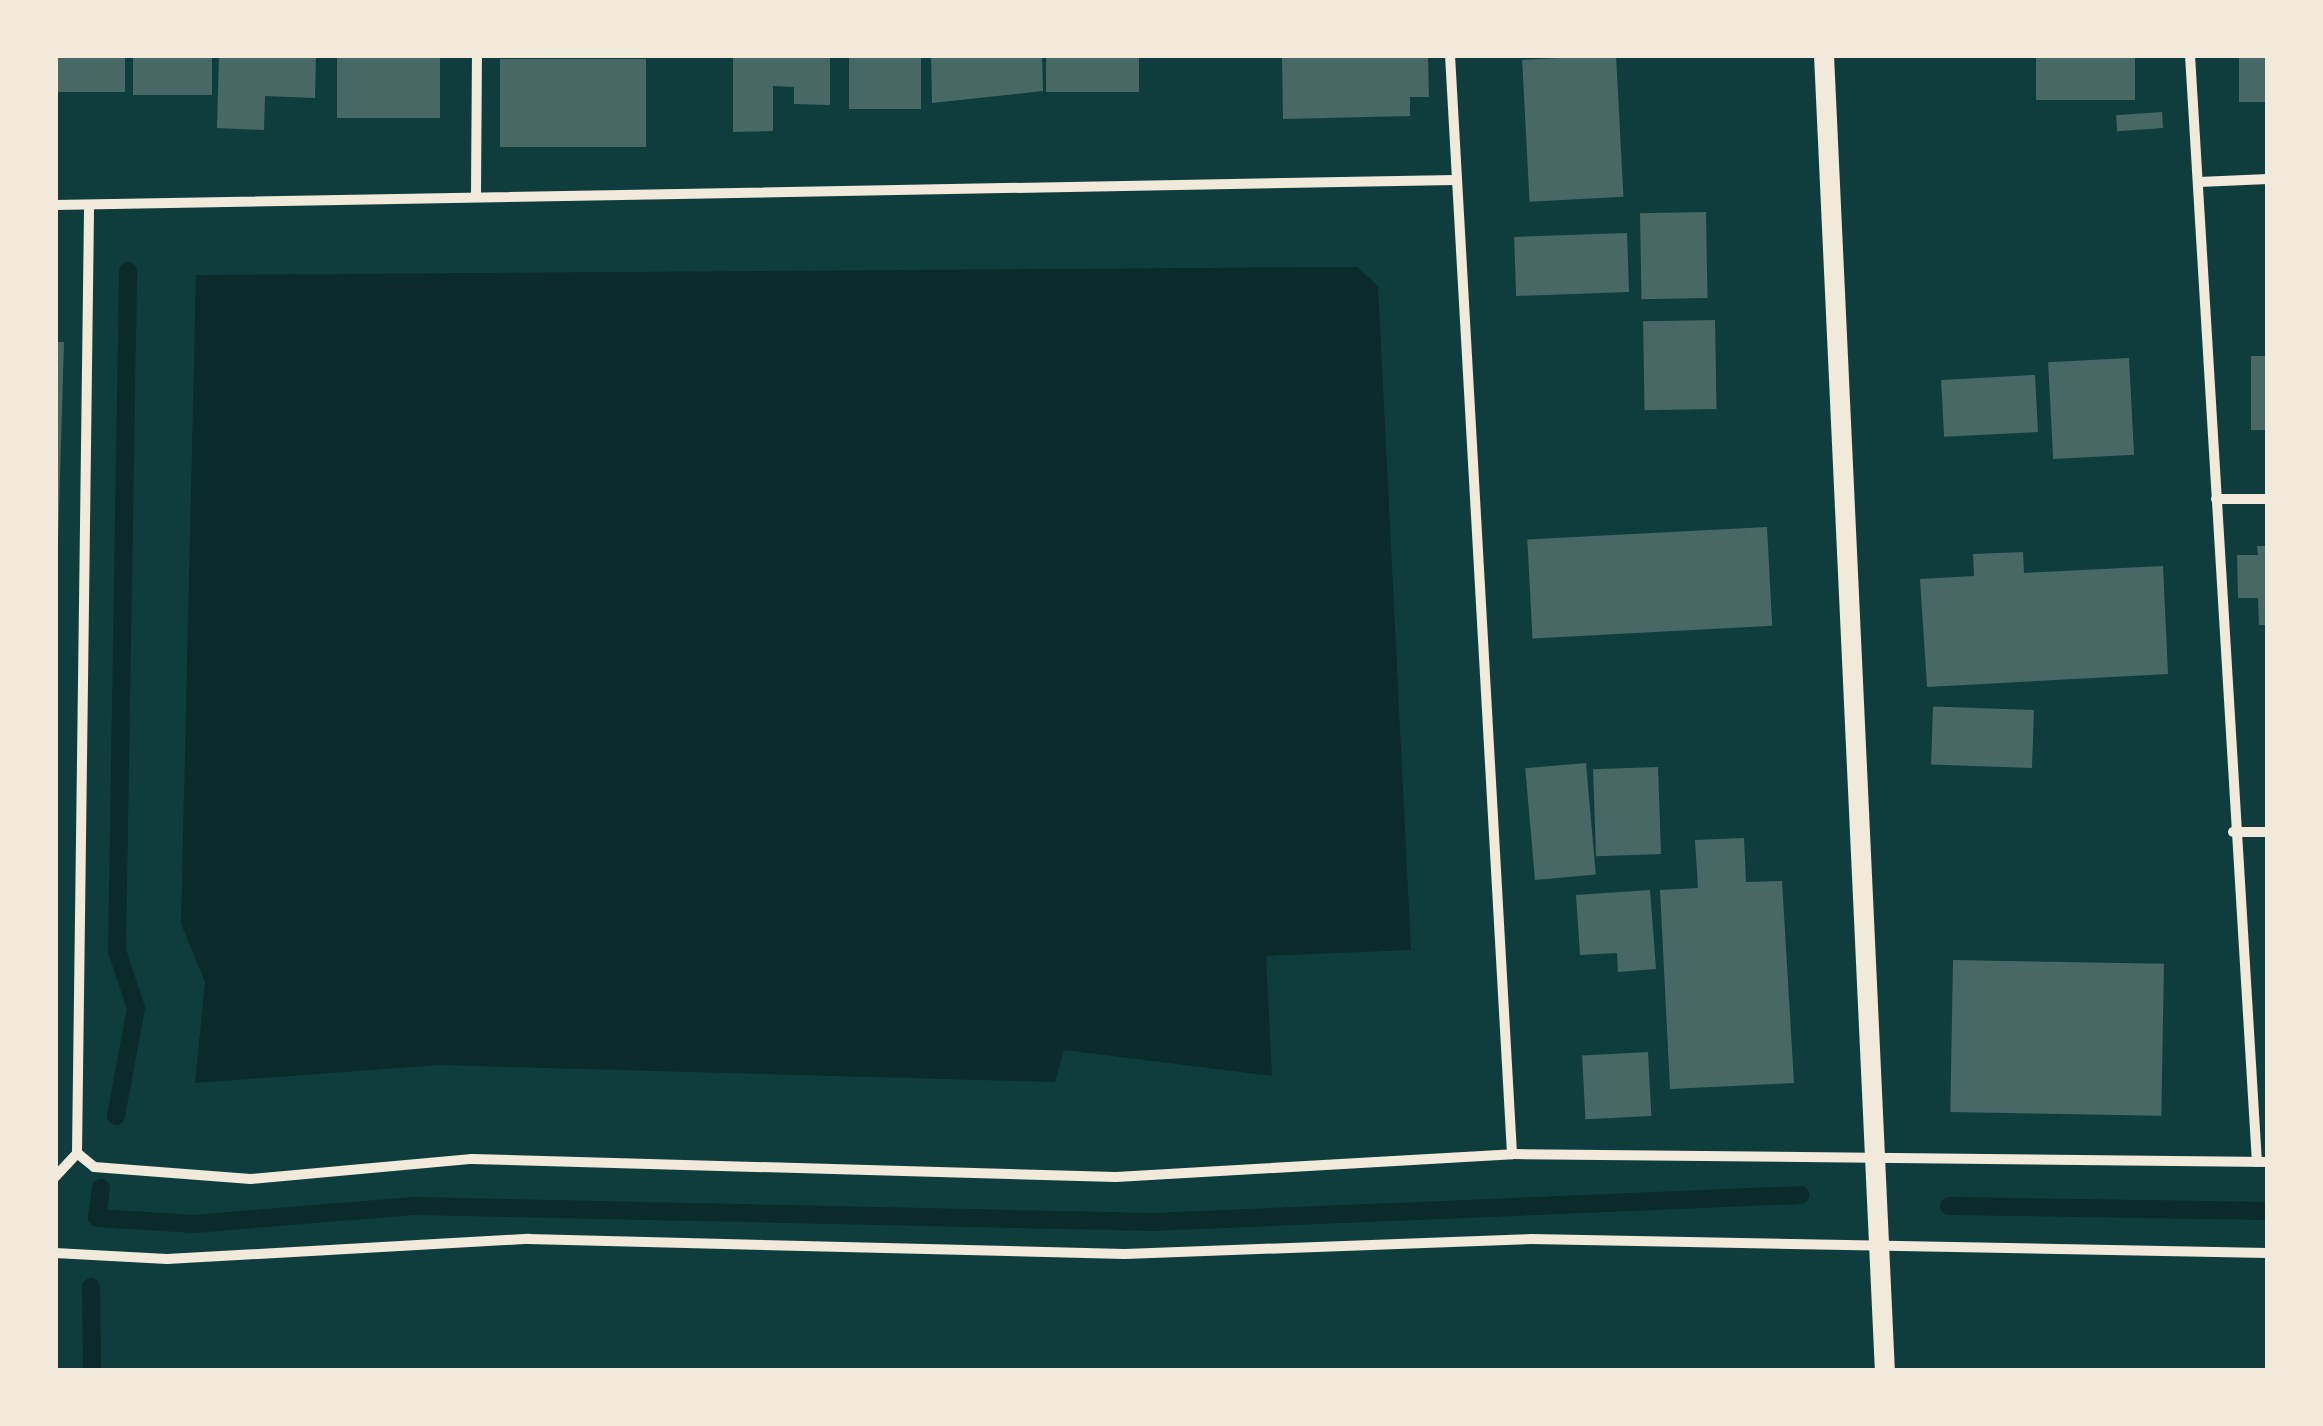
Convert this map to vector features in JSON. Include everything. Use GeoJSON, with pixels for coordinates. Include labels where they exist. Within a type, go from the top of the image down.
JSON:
{"type":"FeatureCollection","features":[{"type":"Feature","properties":{"kind":"main road"},"geometry":{"type":"LineString","coordinates":[[1824,55],[1836,451],[1884,1248],[1885,1371]]}},
{"type":"Feature","properties":{"kind":"street"},"geometry":{"type":"LineString","coordinates":[[476,193],[477,55]]}},
{"type":"Feature","properties":{"kind":"street"},"geometry":{"type":"LineString","coordinates":[[1450,55],[1512,1154]]}},
{"type":"Feature","properties":{"kind":"street"},"geometry":{"type":"LineString","coordinates":[[77,1152],[94,1168],[251,1179],[472,1159],[1246,1176],[1512,1154],[1879,1161],[2263,1162],[2233,832],[2190,55]]}},
{"type":"Feature","properties":{"kind":"street"},"geometry":{"type":"LineString","coordinates":[[2199,182],[2268,179]]}},
{"type":"Feature","properties":{"kind":"street"},"geometry":{"type":"LineString","coordinates":[[55,205],[476,193],[1456,180]]}},
{"type":"Feature","properties":{"kind":"street"},"geometry":{"type":"LineString","coordinates":[[55,1177],[77,1152],[89,207]]}},
{"type":"Feature","properties":{"kind":"street"},"geometry":{"type":"LineString","coordinates":[[2216,500],[2268,499]]}},
{"type":"Feature","properties":{"kind":"street"},"geometry":{"type":"LineString","coordinates":[[2233,832],[2268,832]]}},
{"type":"Feature","properties":{"kind":"street"},"geometry":{"type":"LineString","coordinates":[[55,1253],[311,1254],[427,1239],[936,1253],[1531,1239],[2268,1253]]}},
{"type":"Feature","properties":{"kind":"water"},"geometry":{"type":"Polygon","coordinates":[[[1357,267],[1378,286],[1411,950],[1266,956],[1272,1076],[1064,1050],[1055,1082],[439,1065],[195,1083],[205,982],[181,924],[196,275],[1357,267]]]}},
{"type":"Feature","properties":{"kind":"building"},"geometry":{"type":"Polygon","coordinates":[[[55,55],[125,55],[125,92],[55,92],[55,55]]]}},
{"type":"Feature","properties":{"kind":"building"},"geometry":{"type":"Polygon","coordinates":[[[133,55],[212,55],[212,95],[133,95],[133,55]]]}},
{"type":"Feature","properties":{"kind":"building"},"geometry":{"type":"Polygon","coordinates":[[[219,55],[316,55],[315,98],[265,96],[264,130],[217,128],[219,55]]]}},
{"type":"Feature","properties":{"kind":"building"},"geometry":{"type":"Polygon","coordinates":[[[337,55],[440,55],[440,118],[337,118],[337,55]]]}},
{"type":"Feature","properties":{"kind":"building"},"geometry":{"type":"Polygon","coordinates":[[[733,55],[830,55],[830,105],[794,104],[794,87],[773,86],[773,131],[733,132],[733,55]]]}},
{"type":"Feature","properties":{"kind":"building"},"geometry":{"type":"Polygon","coordinates":[[[849,55],[921,55],[921,109],[849,109],[849,55]]]}},
{"type":"Feature","properties":{"kind":"building"},"geometry":{"type":"Polygon","coordinates":[[[931,55],[1042,55],[1043,91],[932,103],[931,55]]]}},
{"type":"Feature","properties":{"kind":"building"},"geometry":{"type":"Polygon","coordinates":[[[1046,55],[1139,55],[1139,92],[1046,92],[1046,55]]]}},
{"type":"Feature","properties":{"kind":"building"},"geometry":{"type":"Polygon","coordinates":[[[1282,55],[1428,55],[1429,97],[1410,97],[1410,116],[1283,119],[1282,55]]]}},
{"type":"Feature","properties":{"kind":"building"},"geometry":{"type":"Polygon","coordinates":[[[1616,55],[1623,197],[1530,202],[1522,60],[1616,55]]]}},
{"type":"Feature","properties":{"kind":"building"},"geometry":{"type":"Polygon","coordinates":[[[2036,55],[2135,55],[2135,100],[2036,100],[2036,55]]]}},
{"type":"Feature","properties":{"kind":"building"},"geometry":{"type":"Polygon","coordinates":[[[2239,55],[2268,55],[2268,102],[2239,102],[2239,55]]]}},
{"type":"Feature","properties":{"kind":"building"},"geometry":{"type":"Polygon","coordinates":[[[500,59],[646,59],[646,147],[500,147],[500,59]]]}},
{"type":"Feature","properties":{"kind":"building"},"geometry":{"type":"Polygon","coordinates":[[[2162,112],[2163,128],[2117,131],[2116,115],[2162,112]]]}},
{"type":"Feature","properties":{"kind":"building"},"geometry":{"type":"Polygon","coordinates":[[[1706,212],[1708,298],[1642,299],[1640,213],[1706,212]]]}},
{"type":"Feature","properties":{"kind":"building"},"geometry":{"type":"Polygon","coordinates":[[[1627,233],[1629,292],[1516,296],[1514,237],[1627,233]]]}},
{"type":"Feature","properties":{"kind":"building"},"geometry":{"type":"Polygon","coordinates":[[[1715,320],[1717,409],[1645,410],[1643,321],[1715,320]]]}},
{"type":"Feature","properties":{"kind":"building"},"geometry":{"type":"Polygon","coordinates":[[[55,342],[64,342],[58,545],[55,545],[55,342]]]}},
{"type":"Feature","properties":{"kind":"building"},"geometry":{"type":"Polygon","coordinates":[[[2251,356],[2268,356],[2268,430],[2251,430],[2251,356]]]}},
{"type":"Feature","properties":{"kind":"building"},"geometry":{"type":"Polygon","coordinates":[[[2129,358],[2134,455],[2053,459],[2048,362],[2129,358]]]}},
{"type":"Feature","properties":{"kind":"building"},"geometry":{"type":"Polygon","coordinates":[[[2035,375],[2038,432],[1944,437],[1941,380],[2035,375]]]}},
{"type":"Feature","properties":{"kind":"building"},"geometry":{"type":"Polygon","coordinates":[[[1767,527],[1772,626],[1533,638],[1527,540],[1767,527]]]}},
{"type":"Feature","properties":{"kind":"building"},"geometry":{"type":"Polygon","coordinates":[[[2257,546],[2268,546],[2268,625],[2259,625],[2258,598],[2238,598],[2237,555],[2258,555],[2257,546]]]}},
{"type":"Feature","properties":{"kind":"building"},"geometry":{"type":"Polygon","coordinates":[[[2023,552],[2024,573],[2163,566],[2168,674],[1927,687],[1920,579],[1974,576],[1973,554],[2023,552]]]}},
{"type":"Feature","properties":{"kind":"building"},"geometry":{"type":"Polygon","coordinates":[[[1933,706],[2034,710],[2032,768],[1931,764],[1933,706]]]}},
{"type":"Feature","properties":{"kind":"building"},"geometry":{"type":"Polygon","coordinates":[[[1586,763],[1596,875],[1535,880],[1525,768],[1586,763]]]}},
{"type":"Feature","properties":{"kind":"building"},"geometry":{"type":"Polygon","coordinates":[[[1658,767],[1661,854],[1596,856],[1593,769],[1658,767]]]}},
{"type":"Feature","properties":{"kind":"building"},"geometry":{"type":"Polygon","coordinates":[[[1744,838],[1746,882],[1782,881],[1794,1083],[1670,1089],[1660,890],[1698,888],[1695,840],[1744,838]]]}},
{"type":"Feature","properties":{"kind":"building"},"geometry":{"type":"Polygon","coordinates":[[[1650,890],[1656,969],[1618,972],[1617,953],[1580,955],[1576,895],[1650,890]]]}},
{"type":"Feature","properties":{"kind":"building"},"geometry":{"type":"Polygon","coordinates":[[[1953,960],[2164,964],[2161,1116],[1950,1112],[1953,960]]]}},
{"type":"Feature","properties":{"kind":"building"},"geometry":{"type":"Polygon","coordinates":[[[1648,1052],[1651,1116],[1585,1119],[1582,1055],[1648,1052]]]}},
{"type":"Feature","properties":{"kind":"waterway"},"geometry":{"type":"LineString","coordinates":[[116,1116],[136,1008],[117,951],[128,271]]}},
{"type":"Feature","properties":{"kind":"waterway"},"geometry":{"type":"LineString","coordinates":[[101,1188],[97,1218],[194,1224],[413,1206],[1153,1222],[1800,1195]]}},
{"type":"Feature","properties":{"kind":"waterway"},"geometry":{"type":"LineString","coordinates":[[1949,1206],[2268,1211]]}},
{"type":"Feature","properties":{"kind":"waterway"},"geometry":{"type":"LineString","coordinates":[[91,1287],[92,1371]]}}]}
